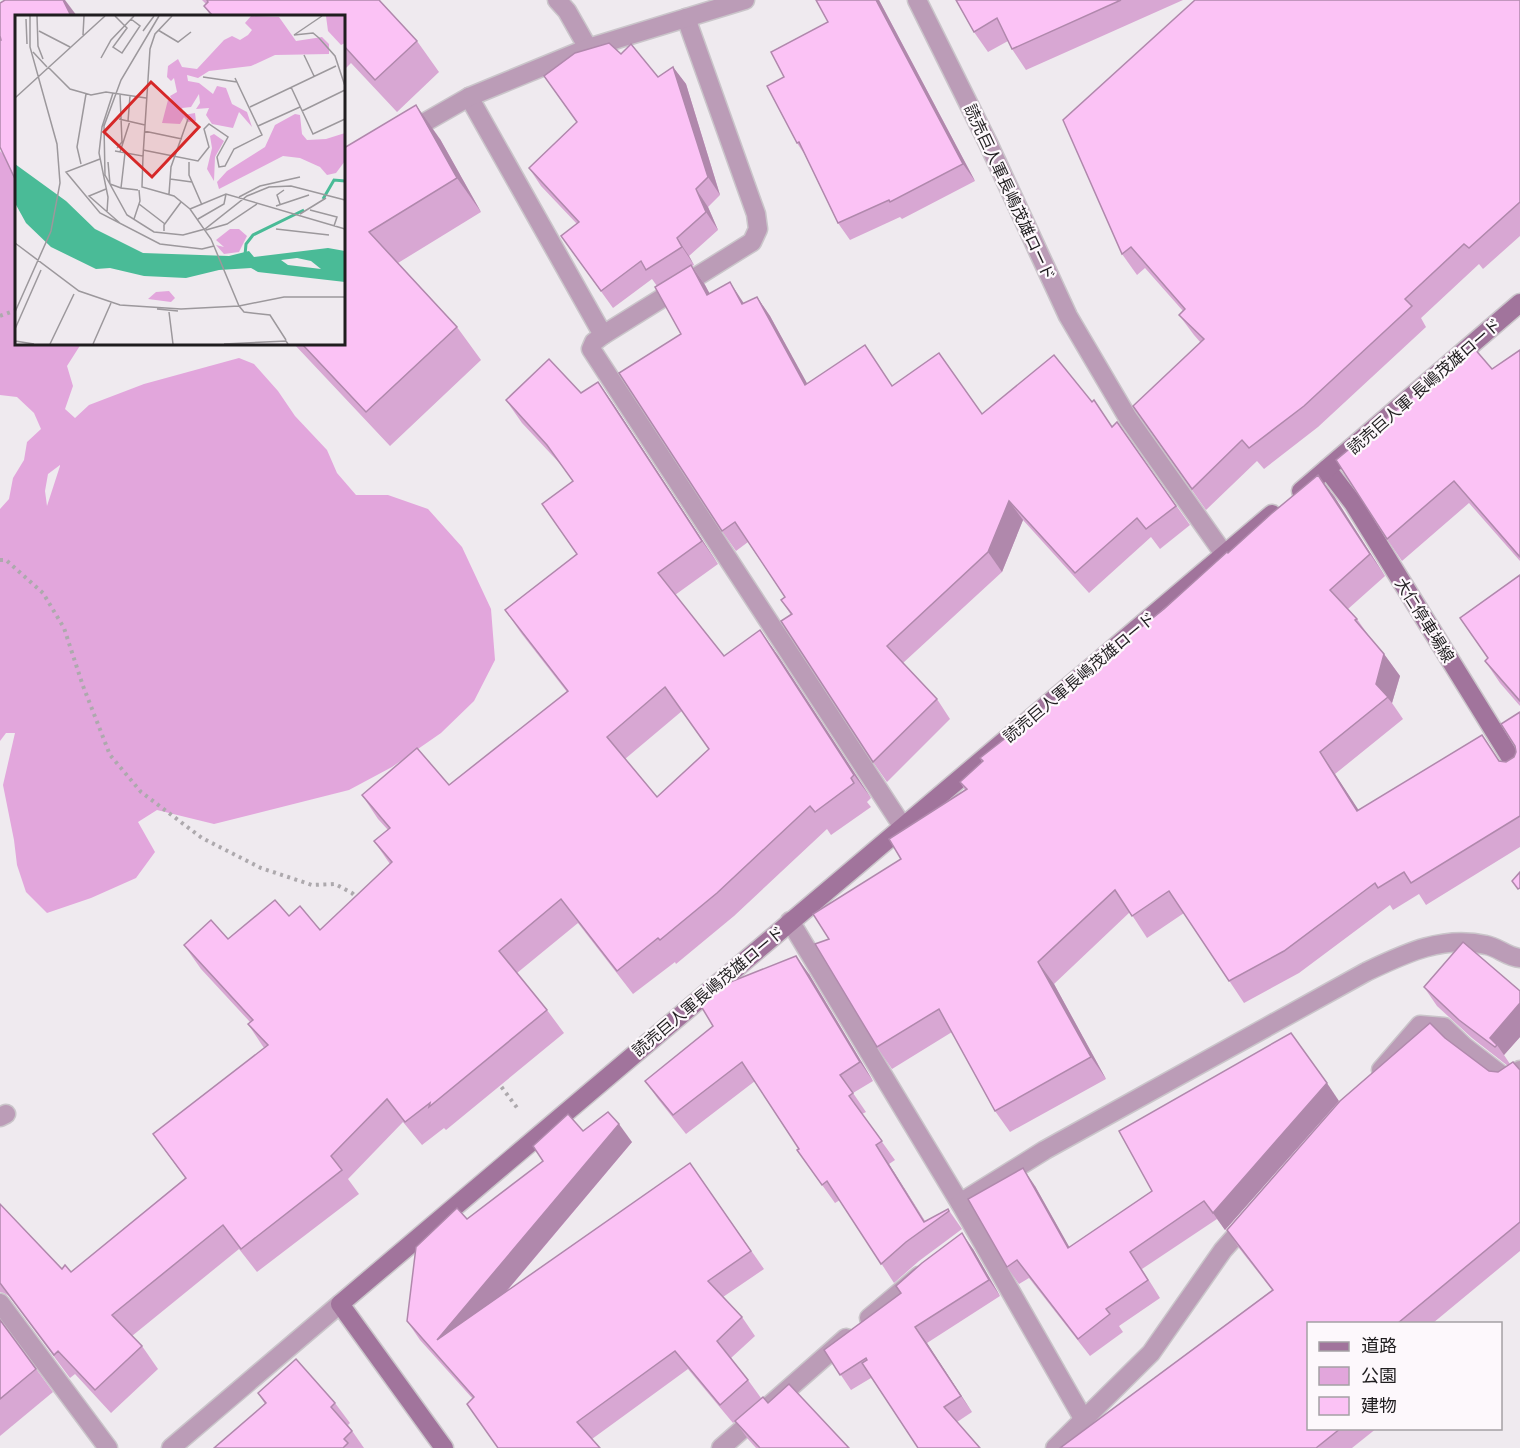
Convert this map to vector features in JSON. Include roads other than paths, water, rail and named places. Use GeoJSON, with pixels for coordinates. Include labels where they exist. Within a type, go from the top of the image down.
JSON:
{"type":"FeatureCollection","features":[{"type":"Feature","properties":{"kind":"street"},"geometry":{"type":"LineString","coordinates":[[557,0],[567,11],[588,48]]}},
{"type":"Feature","properties":{"kind":"street"},"geometry":{"type":"LineString","coordinates":[[392,141],[469,97],[588,48],[745,0]]}},
{"type":"Feature","properties":{"kind":"street","name":"読売巨人軍長嶋茂雄ロード"},"geometry":{"type":"LineString","coordinates":[[340,1304],[1224,554],[1128,418],[1068,316],[988,143],[917,0]]}},
{"type":"Feature","properties":{"kind":"street"},"geometry":{"type":"LineString","coordinates":[[686,18],[756,214],[758,229],[752,242],[603,335],[594,342],[591,349],[903,827]]}},
{"type":"Feature","properties":{"kind":"street"},"geometry":{"type":"LineString","coordinates":[[469,97],[603,335]]}},
{"type":"Feature","properties":{"kind":"street","name":"読売巨人軍 長嶋茂雄ロード"},"geometry":{"type":"LineString","coordinates":[[1224,554],[1520,303]]}},
{"type":"Feature","properties":{"kind":"street","name":"大仁停車場線"},"geometry":{"type":"LineString","coordinates":[[1327,469],[1353,503],[1520,773]]}},
{"type":"Feature","properties":{"kind":"street"},"geometry":{"type":"LineString","coordinates":[[790,921],[960,1203],[1084,1420]]}},
{"type":"Feature","properties":{"kind":"street"},"geometry":{"type":"LineString","coordinates":[[960,1203],[1045,1150],[1406,952],[1445,942],[1468,942],[1488,945],[1520,958]]}},
{"type":"Feature","properties":{"kind":"street"},"geometry":{"type":"LineString","coordinates":[[1367,1087],[1420,1025],[1444,1027],[1465,1047],[1508,1080],[1520,1070]]}},
{"type":"Feature","properties":{"kind":"street"},"geometry":{"type":"LineString","coordinates":[[1055,1448],[1152,1353],[1223,1250],[1260,1208]]}},
{"type":"Feature","properties":{"kind":"street"},"geometry":{"type":"LineString","coordinates":[[960,1245],[976,1233]]}},
{"type":"Feature","properties":{"kind":"street"},"geometry":{"type":"LineString","coordinates":[[721,1448],[934,1264]]}},
{"type":"Feature","properties":{"kind":"street"},"geometry":{"type":"LineString","coordinates":[[0,1304],[108,1448]]}},
{"type":"Feature","properties":{"kind":"street"},"geometry":{"type":"LineString","coordinates":[[171,1448],[340,1304],[444,1448]]}}]}
